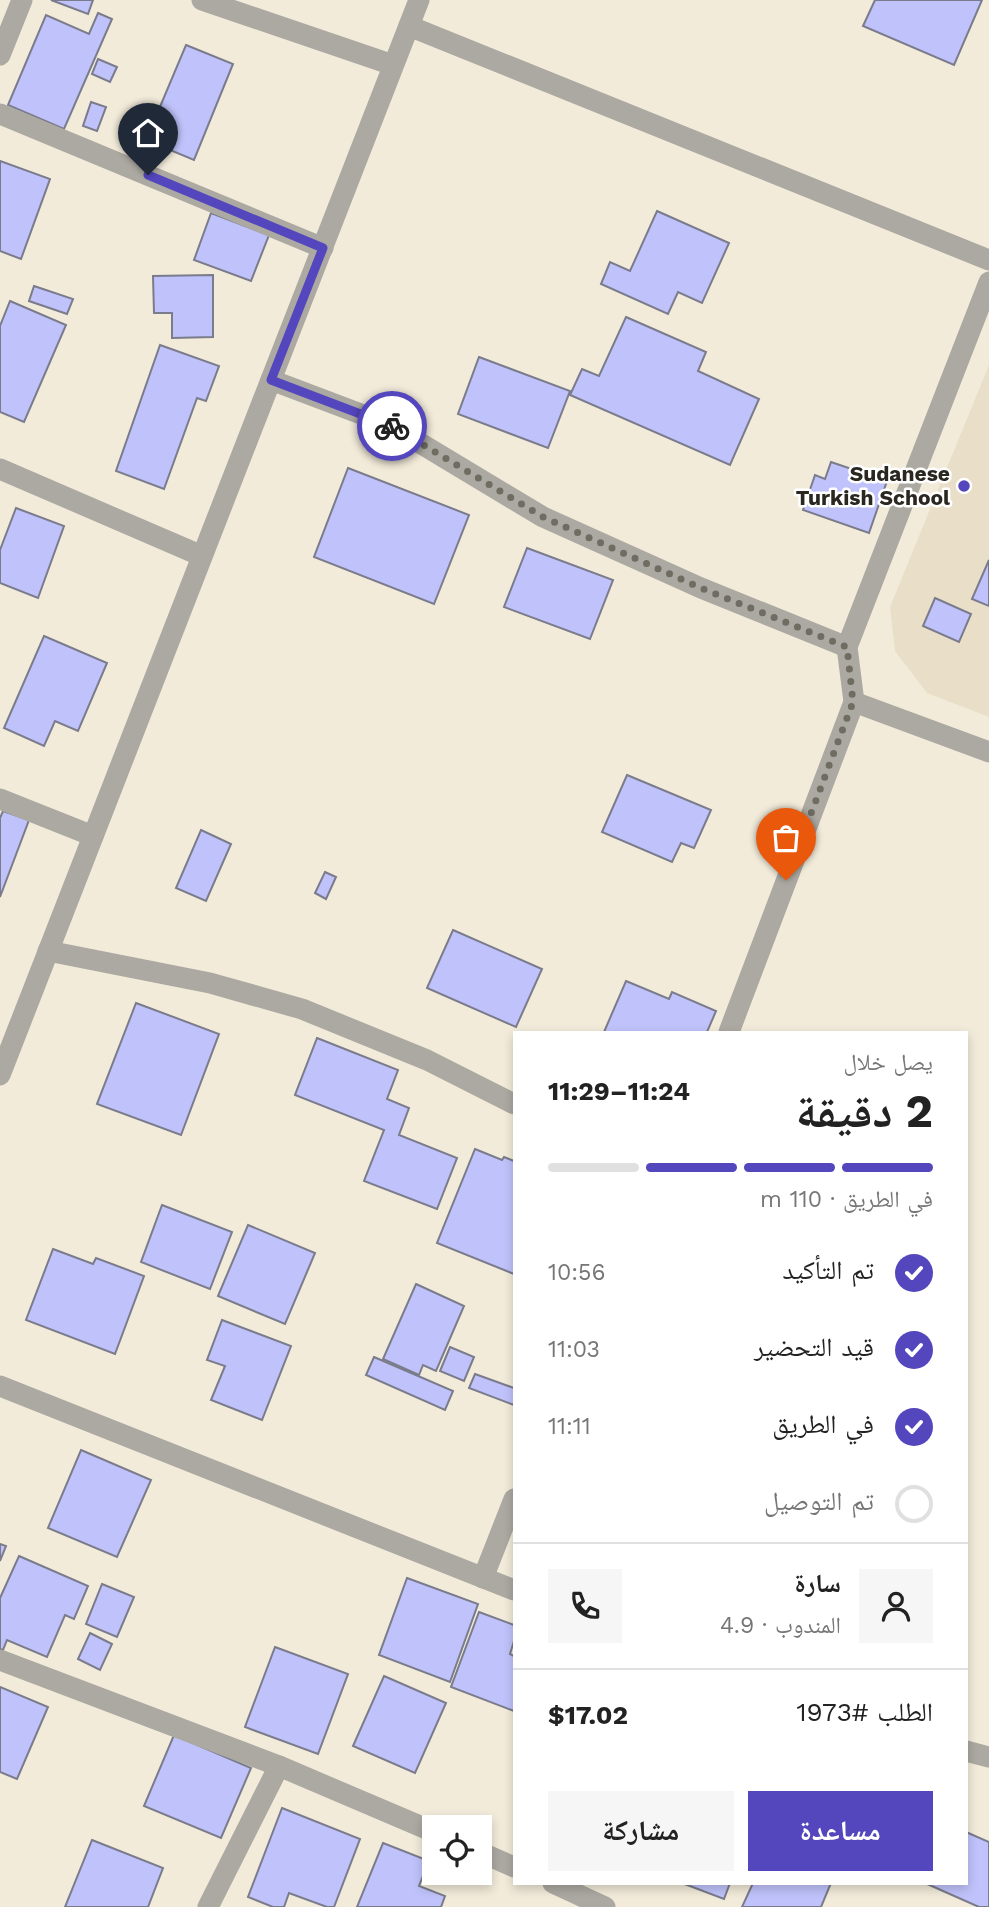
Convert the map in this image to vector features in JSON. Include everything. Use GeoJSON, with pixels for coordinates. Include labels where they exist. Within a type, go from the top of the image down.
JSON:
{"type":"FeatureCollection","features":[{"type":"Feature","properties":{"kind":"street"},"geometry":{"type":"LineString","coordinates":[[0,55],[22,0]]}},
{"type":"Feature","properties":{"kind":"street"},"geometry":{"type":"LineString","coordinates":[[202,0],[394,65]]}},
{"type":"Feature","properties":{"kind":"street"},"geometry":{"type":"LineString","coordinates":[[0,1075],[419,0]]}},
{"type":"Feature","properties":{"kind":"street"},"geometry":{"type":"LineString","coordinates":[[408,26],[989,260]]}},
{"type":"Feature","properties":{"kind":"street"},"geometry":{"type":"LineString","coordinates":[[0,114],[323,248]]}},
{"type":"Feature","properties":{"kind":"street"},"geometry":{"type":"LineString","coordinates":[[729,1031],[853,702],[847,647],[989,282]]}},
{"type":"Feature","properties":{"kind":"street"},"geometry":{"type":"LineString","coordinates":[[271,380],[390,425],[543,517],[701,588],[847,647]]}},
{"type":"Feature","properties":{"kind":"street"},"geometry":{"type":"LineString","coordinates":[[0,469],[202,556]]}},
{"type":"Feature","properties":{"kind":"street"},"geometry":{"type":"LineString","coordinates":[[853,702],[989,752]]}},
{"type":"Feature","properties":{"kind":"street"},"geometry":{"type":"LineString","coordinates":[[0,799],[93,836]]}},
{"type":"Feature","properties":{"kind":"street"},"geometry":{"type":"LineString","coordinates":[[48,951],[210,983],[302,1009],[427,1060],[513,1103]]}},
{"type":"Feature","properties":{"kind":"street"},"geometry":{"type":"LineString","coordinates":[[0,1386],[513,1590]]}},
{"type":"Feature","properties":{"kind":"street"},"geometry":{"type":"LineString","coordinates":[[483,1578],[513,1502]]}},
{"type":"Feature","properties":{"kind":"street"},"geometry":{"type":"LineString","coordinates":[[0,1660],[279,1766],[422,1827]]}},
{"type":"Feature","properties":{"kind":"street"},"geometry":{"type":"LineString","coordinates":[[968,1752],[989,1758]]}},
{"type":"Feature","properties":{"kind":"street"},"geometry":{"type":"LineString","coordinates":[[208,1907],[279,1766]]}},
{"type":"Feature","properties":{"kind":"street"},"geometry":{"type":"LineString","coordinates":[[492,1857],[513,1867]]}},
{"type":"Feature","properties":{"kind":"street"},"geometry":{"type":"LineString","coordinates":[[557,1885],[605,1907]]}},
{"type":"Feature","properties":{"kind":"shaded area","name":"Sudanese Turkish School"},"geometry":{"type":"Polygon","coordinates":[[[989,365],[989,717],[927,693],[895,651],[890,607],[989,365]]]}},
{"type":"Feature","properties":{"kind":"building"},"geometry":{"type":"Polygon","coordinates":[[[51,0],[93,0],[88,14],[51,0]]]}},
{"type":"Feature","properties":{"kind":"building"},"geometry":{"type":"Polygon","coordinates":[[[875,0],[982,0],[954,65],[863,26],[875,0]]]}},
{"type":"Feature","properties":{"kind":"building"},"geometry":{"type":"Polygon","coordinates":[[[98,13],[112,19],[64,129],[8,105],[46,15],[89,34],[98,13]]]}},
{"type":"Feature","properties":{"kind":"building"},"geometry":{"type":"Polygon","coordinates":[[[186,45],[233,64],[194,160],[146,140],[186,45]]]}},
{"type":"Feature","properties":{"kind":"building"},"geometry":{"type":"Polygon","coordinates":[[[98,59],[117,67],[110,82],[92,74],[98,59]]]}},
{"type":"Feature","properties":{"kind":"building"},"geometry":{"type":"Polygon","coordinates":[[[91,102],[106,107],[97,131],[83,126],[91,102]]]}},
{"type":"Feature","properties":{"kind":"building"},"geometry":{"type":"Polygon","coordinates":[[[0,161],[50,179],[21,259],[0,251],[0,161]]]}},
{"type":"Feature","properties":{"kind":"building"},"geometry":{"type":"Polygon","coordinates":[[[657,211],[729,243],[702,303],[678,292],[668,314],[601,284],[610,262],[630,271],[657,211]]]}},
{"type":"Feature","properties":{"kind":"building"},"geometry":{"type":"Polygon","coordinates":[[[211,213],[269,235],[251,281],[194,260],[211,213]]]}},
{"type":"Feature","properties":{"kind":"building"},"geometry":{"type":"Polygon","coordinates":[[[213,275],[213,337],[172,338],[172,313],[154,313],[153,276],[213,275]]]}},
{"type":"Feature","properties":{"kind":"building"},"geometry":{"type":"Polygon","coordinates":[[[34,286],[73,299],[67,314],[29,301],[34,286]]]}},
{"type":"Feature","properties":{"kind":"building"},"geometry":{"type":"Polygon","coordinates":[[[10,301],[66,325],[24,422],[0,412],[0,326],[10,301]]]}},
{"type":"Feature","properties":{"kind":"building"},"geometry":{"type":"Polygon","coordinates":[[[626,317],[706,352],[698,371],[759,399],[730,465],[570,395],[582,369],[599,376],[626,317]]]}},
{"type":"Feature","properties":{"kind":"building"},"geometry":{"type":"Polygon","coordinates":[[[160,345],[219,366],[206,401],[197,398],[164,489],[116,471],[160,345]]]}},
{"type":"Feature","properties":{"kind":"building"},"geometry":{"type":"Polygon","coordinates":[[[479,357],[570,391],[548,448],[458,414],[479,357]]]}},
{"type":"Feature","properties":{"kind":"building"},"geometry":{"type":"Polygon","coordinates":[[[831,462],[887,481],[869,533],[803,510],[815,475],[825,479],[831,462]]]}},
{"type":"Feature","properties":{"kind":"building"},"geometry":{"type":"Polygon","coordinates":[[[348,468],[469,515],[434,604],[314,557],[348,468]]]}},
{"type":"Feature","properties":{"kind":"building"},"geometry":{"type":"Polygon","coordinates":[[[16,508],[64,526],[38,598],[0,583],[0,550],[16,508]]]}},
{"type":"Feature","properties":{"kind":"building"},"geometry":{"type":"Polygon","coordinates":[[[527,548],[613,580],[590,639],[504,607],[527,548]]]}},
{"type":"Feature","properties":{"kind":"building"},"geometry":{"type":"Polygon","coordinates":[[[989,560],[989,606],[972,599],[989,560]]]}},
{"type":"Feature","properties":{"kind":"building"},"geometry":{"type":"Polygon","coordinates":[[[935,598],[971,614],[959,642],[923,626],[935,598]]]}},
{"type":"Feature","properties":{"kind":"building"},"geometry":{"type":"Polygon","coordinates":[[[44,636],[107,663],[78,731],[55,721],[44,746],[4,728],[44,636]]]}},
{"type":"Feature","properties":{"kind":"building"},"geometry":{"type":"Polygon","coordinates":[[[627,775],[711,810],[694,848],[681,843],[672,862],[602,832],[627,775]]]}},
{"type":"Feature","properties":{"kind":"building"},"geometry":{"type":"Polygon","coordinates":[[[3,811],[29,820],[0,897],[0,818],[3,811]]]}},
{"type":"Feature","properties":{"kind":"building"},"geometry":{"type":"Polygon","coordinates":[[[201,830],[231,844],[206,901],[176,888],[201,830]]]}},
{"type":"Feature","properties":{"kind":"building"},"geometry":{"type":"Polygon","coordinates":[[[325,872],[336,877],[326,899],[315,893],[325,872]]]}},
{"type":"Feature","properties":{"kind":"building"},"geometry":{"type":"Polygon","coordinates":[[[453,930],[542,969],[516,1027],[427,988],[453,930]]]}},
{"type":"Feature","properties":{"kind":"building"},"geometry":{"type":"Polygon","coordinates":[[[626,981],[669,999],[672,992],[716,1011],[707,1031],[604,1031],[626,981]]]}},
{"type":"Feature","properties":{"kind":"building"},"geometry":{"type":"Polygon","coordinates":[[[136,1003],[219,1034],[181,1135],[97,1104],[136,1003]]]}},
{"type":"Feature","properties":{"kind":"building"},"geometry":{"type":"Polygon","coordinates":[[[317,1038],[398,1070],[387,1099],[409,1108],[399,1135],[457,1158],[437,1209],[364,1181],[384,1130],[295,1095],[317,1038]]]}},
{"type":"Feature","properties":{"kind":"building"},"geometry":{"type":"Polygon","coordinates":[[[475,1149],[502,1160],[504,1157],[513,1161],[513,1274],[437,1243],[475,1149]]]}},
{"type":"Feature","properties":{"kind":"building"},"geometry":{"type":"Polygon","coordinates":[[[162,1205],[232,1232],[210,1289],[141,1262],[162,1205]]]}},
{"type":"Feature","properties":{"kind":"building"},"geometry":{"type":"Polygon","coordinates":[[[248,1225],[315,1253],[285,1324],[218,1296],[248,1225]]]}},
{"type":"Feature","properties":{"kind":"building"},"geometry":{"type":"Polygon","coordinates":[[[53,1249],[93,1264],[96,1258],[144,1276],[115,1354],[26,1320],[53,1249]]]}},
{"type":"Feature","properties":{"kind":"building"},"geometry":{"type":"Polygon","coordinates":[[[416,1284],[464,1306],[436,1371],[423,1365],[419,1375],[383,1359],[416,1284]]]}},
{"type":"Feature","properties":{"kind":"building"},"geometry":{"type":"Polygon","coordinates":[[[222,1320],[291,1346],[262,1420],[211,1400],[225,1366],[207,1360],[222,1320]]]}},
{"type":"Feature","properties":{"kind":"building"},"geometry":{"type":"Polygon","coordinates":[[[450,1347],[474,1357],[464,1381],[440,1371],[450,1347]]]}},
{"type":"Feature","properties":{"kind":"building"},"geometry":{"type":"Polygon","coordinates":[[[374,1357],[453,1391],[445,1410],[366,1375],[374,1357]]]}},
{"type":"Feature","properties":{"kind":"building"},"geometry":{"type":"Polygon","coordinates":[[[475,1374],[513,1388],[513,1405],[469,1388],[475,1374]]]}},
{"type":"Feature","properties":{"kind":"building"},"geometry":{"type":"Polygon","coordinates":[[[81,1450],[151,1480],[117,1557],[48,1528],[81,1450]]]}},
{"type":"Feature","properties":{"kind":"building"},"geometry":{"type":"Polygon","coordinates":[[[0,1544],[6,1546],[0,1561],[0,1544]]]}},
{"type":"Feature","properties":{"kind":"building"},"geometry":{"type":"Polygon","coordinates":[[[19,1556],[88,1586],[74,1619],[65,1615],[47,1657],[7,1640],[3,1650],[0,1649],[0,1598],[19,1556]]]}},
{"type":"Feature","properties":{"kind":"building"},"geometry":{"type":"Polygon","coordinates":[[[407,1578],[478,1604],[450,1682],[379,1655],[407,1578]]]}},
{"type":"Feature","properties":{"kind":"building"},"geometry":{"type":"Polygon","coordinates":[[[102,1584],[134,1597],[117,1637],[86,1624],[102,1584]]]}},
{"type":"Feature","properties":{"kind":"building"},"geometry":{"type":"Polygon","coordinates":[[[479,1612],[513,1625],[510,1654],[513,1656],[513,1711],[451,1687],[479,1612]]]}},
{"type":"Feature","properties":{"kind":"building"},"geometry":{"type":"Polygon","coordinates":[[[90,1633],[112,1644],[100,1670],[78,1659],[90,1633]]]}},
{"type":"Feature","properties":{"kind":"building"},"geometry":{"type":"Polygon","coordinates":[[[275,1647],[348,1674],[318,1754],[245,1727],[275,1647]]]}},
{"type":"Feature","properties":{"kind":"building"},"geometry":{"type":"Polygon","coordinates":[[[384,1676],[446,1703],[415,1773],[353,1746],[384,1676]]]}},
{"type":"Feature","properties":{"kind":"building"},"geometry":{"type":"Polygon","coordinates":[[[0,1687],[48,1707],[17,1779],[0,1772],[0,1687]]]}},
{"type":"Feature","properties":{"kind":"building"},"geometry":{"type":"Polygon","coordinates":[[[174,1735],[251,1768],[221,1838],[144,1806],[174,1735]]]}},
{"type":"Feature","properties":{"kind":"building"},"geometry":{"type":"Polygon","coordinates":[[[282,1808],[360,1839],[334,1907],[289,1893],[284,1907],[273,1907],[248,1897],[282,1808]]]}},
{"type":"Feature","properties":{"kind":"building"},"geometry":{"type":"Polygon","coordinates":[[[968,1833],[989,1842],[989,1907],[979,1907],[930,1885],[968,1885],[968,1833]]]}},
{"type":"Feature","properties":{"kind":"building"},"geometry":{"type":"Polygon","coordinates":[[[92,1840],[163,1868],[148,1907],[65,1907],[92,1840]]]}},
{"type":"Feature","properties":{"kind":"building"},"geometry":{"type":"Polygon","coordinates":[[[383,1843],[422,1858],[422,1878],[419,1886],[445,1896],[441,1907],[357,1907],[383,1843]]]}},
{"type":"Feature","properties":{"kind":"building"},"geometry":{"type":"Polygon","coordinates":[[[687,1885],[729,1885],[724,1899],[687,1885]]]}},
{"type":"Feature","properties":{"kind":"building"},"geometry":{"type":"Polygon","coordinates":[[[752,1885],[830,1885],[821,1907],[742,1907],[752,1885]]]}},
{"type":"Feature","properties":{"kind":"way so far"},"geometry":{"type":"LineString","coordinates":[[392,426],[446,461],[543,517],[701,588],[847,647],[853,702],[786,880]]}},
{"type":"Feature","properties":{"kind":"place","name":"Sudanese Turkish School"},"geometry":{"type":"Point","coordinates":[964,486]}},
{"type":"Feature","properties":{"kind":"route"},"geometry":{"type":"LineString","coordinates":[[148,175],[323,248],[271,380],[392,426]]}}]}
